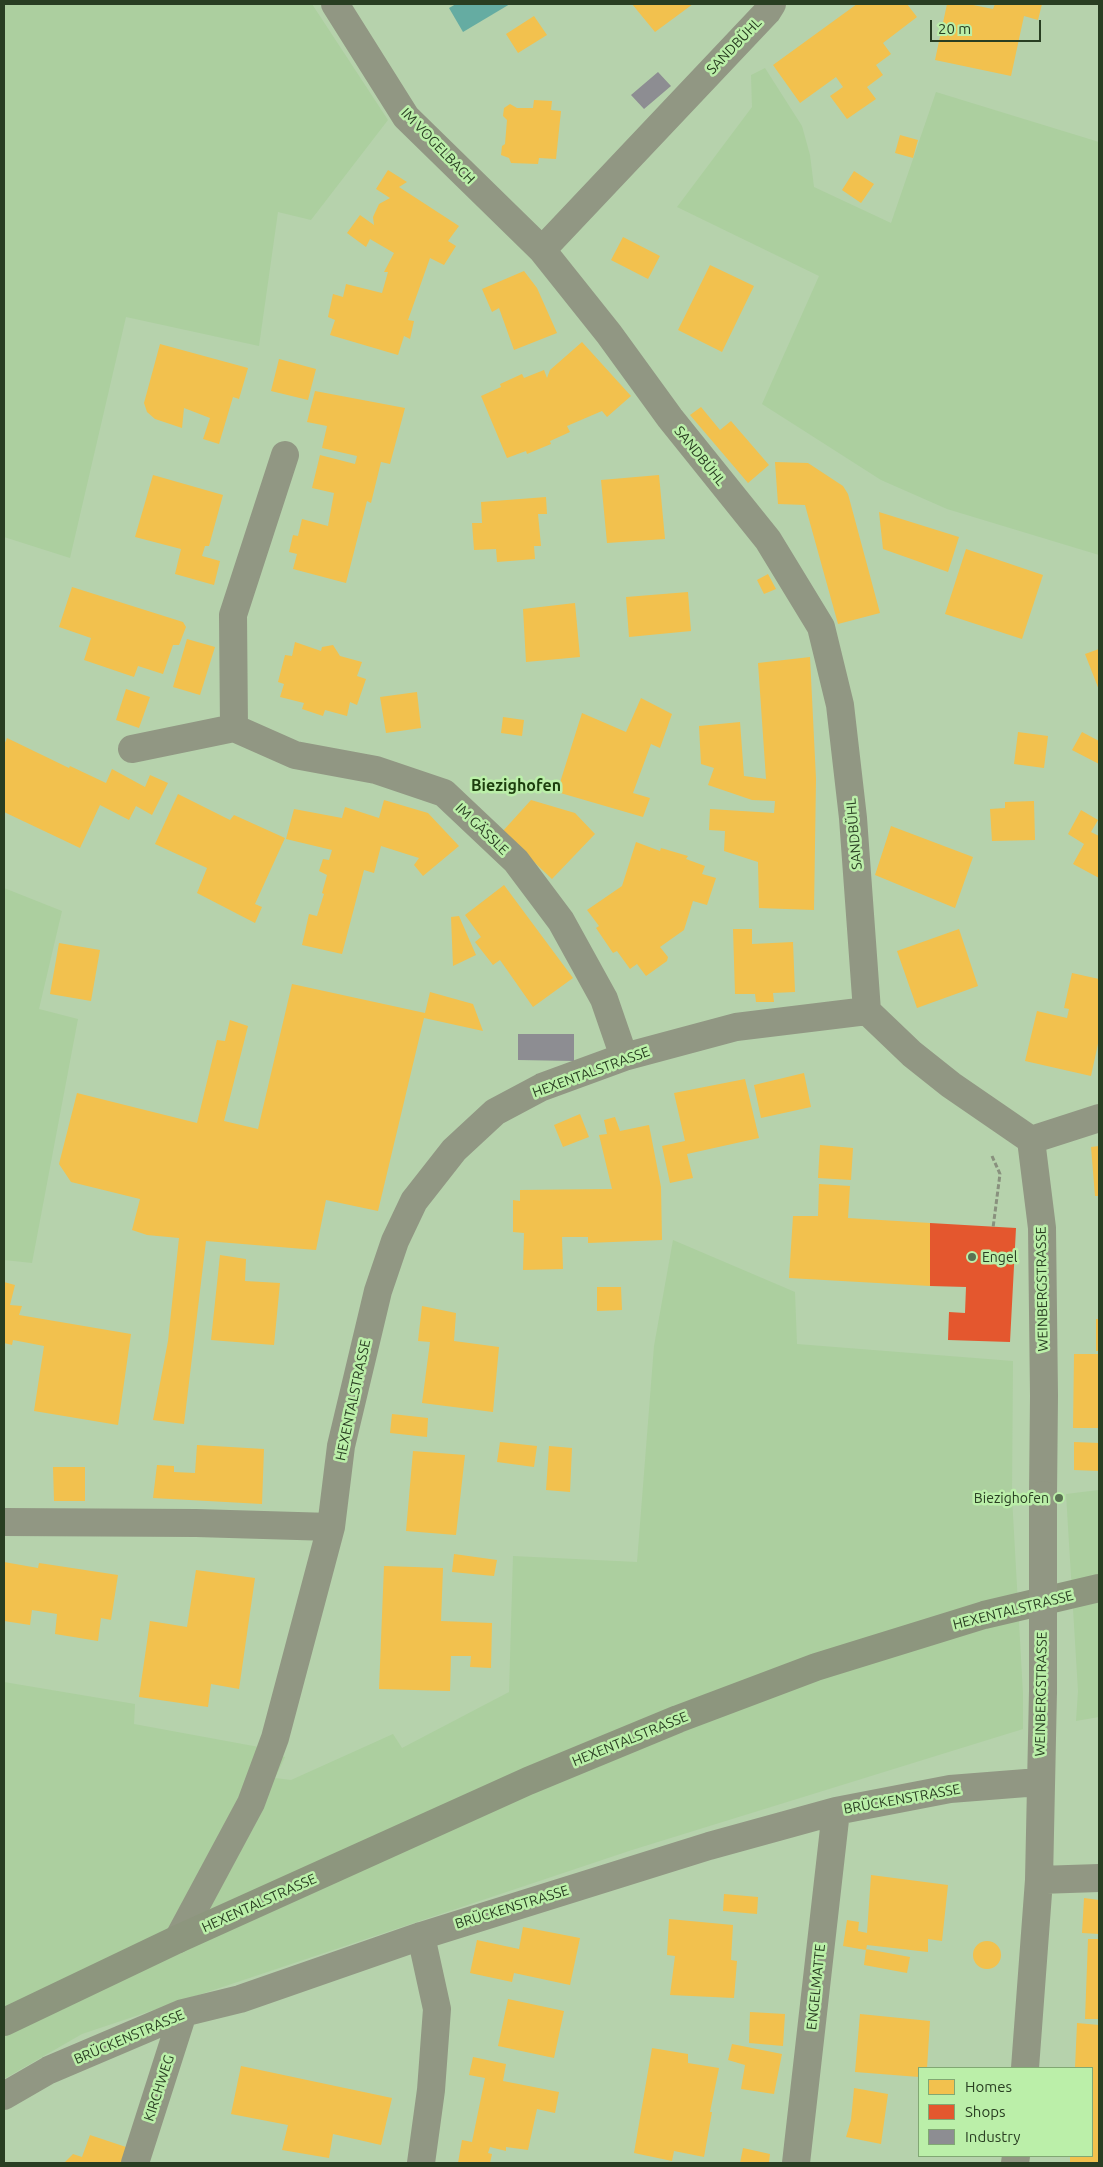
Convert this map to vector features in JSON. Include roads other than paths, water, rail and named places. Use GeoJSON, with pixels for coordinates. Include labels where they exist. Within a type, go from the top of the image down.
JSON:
{"type":"FeatureCollection","features":[{"type":"Feature","properties":{"kind":"main road","name":"HEXENTALSTRASSE"},"geometry":{"type":"LineString","coordinates":[[4,2022],[178,1939],[528,1781],[678,1719],[816,1667],[965,1621],[1099,1588]]}},
{"type":"Feature","properties":{"kind":"street","name":"IM VOGELBACH"},"geometry":{"type":"LineString","coordinates":[[335,4],[406,117],[542,250]]}},
{"type":"Feature","properties":{"kind":"street","name":"SANDBÜHL"},"geometry":{"type":"LineString","coordinates":[[772,4],[768,12],[542,250],[609,334],[670,418],[768,540],[821,627],[840,705],[853,818],[867,1011]]}},
{"type":"Feature","properties":{"kind":"street"},"geometry":{"type":"LineString","coordinates":[[132,749],[234,728],[233,615],[285,455]]}},
{"type":"Feature","properties":{"kind":"street","name":"IM GÄSSLE"},"geometry":{"type":"LineString","coordinates":[[234,728],[295,755],[376,770],[444,793],[516,861],[561,921],[604,999],[624,1057]]}},
{"type":"Feature","properties":{"kind":"street","name":"HEXENTALSTRASSE"},"geometry":{"type":"LineString","coordinates":[[178,1939],[251,1803],[269,1754],[331,1527],[341,1446],[378,1291],[395,1241],[414,1201],[454,1150],[495,1112],[542,1087],[624,1057],[736,1027],[867,1011]]}},
{"type":"Feature","properties":{"kind":"street"},"geometry":{"type":"LineString","coordinates":[[867,1011],[912,1054],[951,1085],[1031,1140],[1099,1118]]}},
{"type":"Feature","properties":{"kind":"street","name":"WEINBERGSTRASSE"},"geometry":{"type":"LineString","coordinates":[[1026,2067],[1038,1880],[1042,1691],[1044,1396],[1042,1228],[1031,1140]]}},
{"type":"Feature","properties":{"kind":"street"},"geometry":{"type":"LineString","coordinates":[[4,1522],[196,1523],[331,1527]]}},
{"type":"Feature","properties":{"kind":"street","name":"BRÜCKENSTRASSE"},"geometry":{"type":"LineString","coordinates":[[4,2096],[49,2070],[183,2014],[240,1998],[421,1936],[709,1846],[836,1811],[950,1789],[1039,1782]]}},
{"type":"Feature","properties":{"kind":"street","name":"ENGELMATTE"},"geometry":{"type":"LineString","coordinates":[[796,2163],[836,1811]]}},
{"type":"Feature","properties":{"kind":"street"},"geometry":{"type":"LineString","coordinates":[[1038,1880],[1099,1878]]}},
{"type":"Feature","properties":{"kind":"street"},"geometry":{"type":"LineString","coordinates":[[421,1936],[437,2009],[431,2090],[421,2163]]}},
{"type":"Feature","properties":{"kind":"street","name":"KIRCHWEG"},"geometry":{"type":"LineString","coordinates":[[135,2163],[183,2014]]}},
{"type":"Feature","properties":{"kind":"water"},"geometry":{"type":"Polygon","coordinates":[[[456,4],[510,4],[463,32],[449,8],[456,4]]]}},
{"type":"Feature","properties":{"kind":"place","name":"Engel"},"geometry":{"type":"Point","coordinates":[972,1257]}},
{"type":"Feature","properties":{"kind":"place","name":"Biezighofen"},"geometry":{"type":"Point","coordinates":[1059,1498]}},
{"type":"Feature","properties":{"kind":"district","name":"Biezighofen"},"geometry":{"type":"Point","coordinates":[516,786]}}]}
